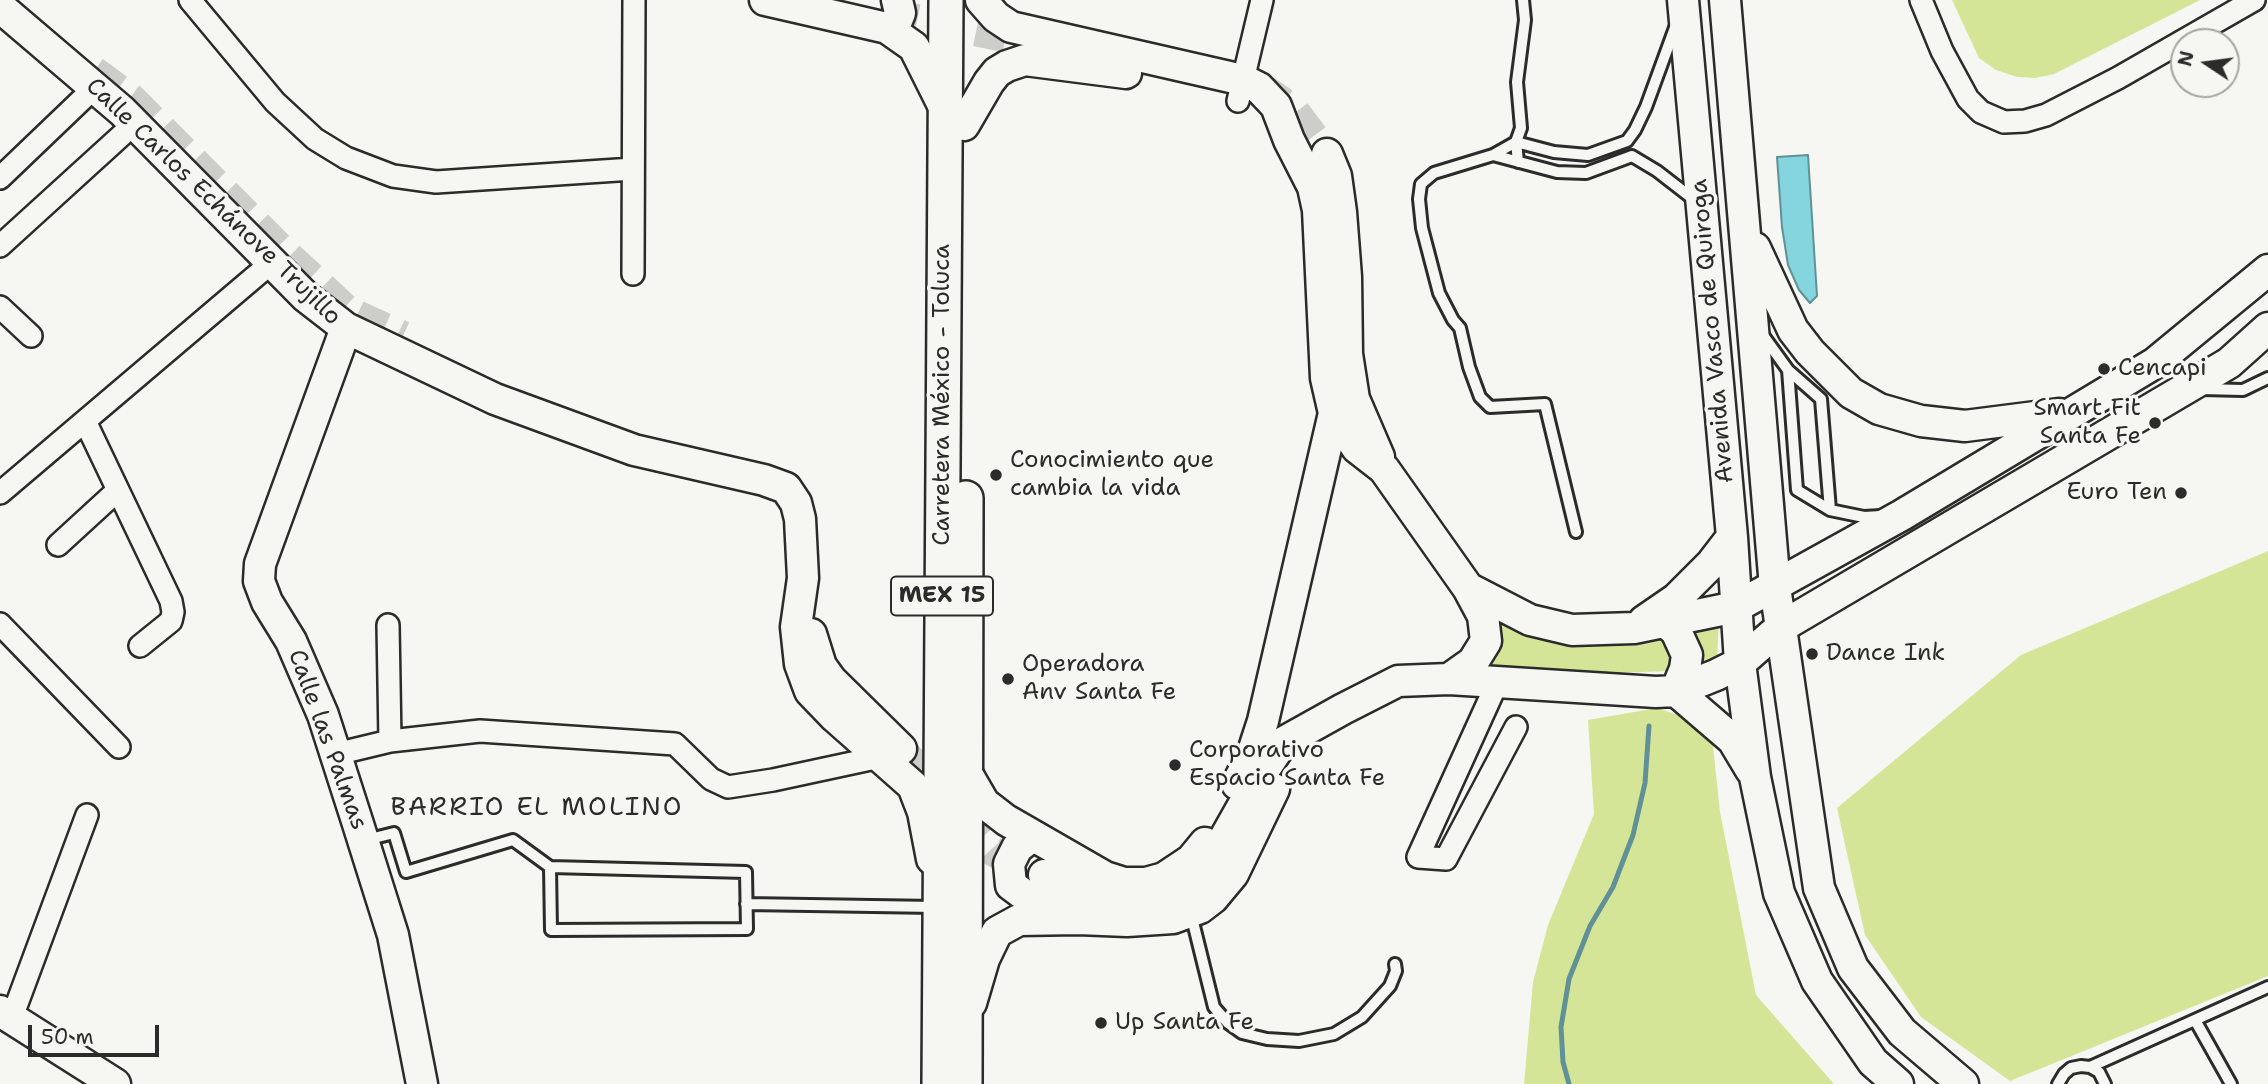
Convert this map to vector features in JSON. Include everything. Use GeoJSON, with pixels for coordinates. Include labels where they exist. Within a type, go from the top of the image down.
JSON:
{"type":"FeatureCollection","features":[{"type":"Feature","properties":{"kind":"main road","name":"Carretera México - Toluca"},"geometry":{"type":"LineString","coordinates":[[946,0],[954,117],[965,772],[965,1084]]}},
{"type":"Feature","properties":{"kind":"main road","name":"Carretera México - Toluca"},"geometry":{"type":"LineString","coordinates":[[939,1084],[954,117],[965,0]]}},
{"type":"Feature","properties":{"kind":"street"},"geometry":{"type":"LineString","coordinates":[[190,0],[275,102],[315,139],[346,158],[393,176],[436,182],[633,169]]}},
{"type":"Feature","properties":{"kind":"street"},"geometry":{"type":"LineString","coordinates":[[633,274],[634,0]]}},
{"type":"Feature","properties":{"kind":"street"},"geometry":{"type":"LineString","coordinates":[[765,0],[890,14]]}},
{"type":"Feature","properties":{"kind":"street"},"geometry":{"type":"LineString","coordinates":[[834,0],[890,14],[914,47],[954,117],[997,72],[1028,46]]}},
{"type":"Feature","properties":{"kind":"street"},"geometry":{"type":"LineString","coordinates":[[981,0],[1028,46],[1114,70],[1241,90],[1253,105],[1269,116],[1289,140],[1313,187],[1318,210],[1326,379],[1334,413],[1357,448],[1384,469]]}},
{"type":"Feature","properties":{"kind":"street"},"geometry":{"type":"LineString","coordinates":[[1241,90],[1262,0]]}},
{"type":"Feature","properties":{"kind":"street","name":"Avenida Vasco de Quiroga"},"geometry":{"type":"LineString","coordinates":[[1726,0],[1775,587],[1819,888],[1853,968],[1902,1031],[1963,1084]]}},
{"type":"Feature","properties":{"kind":"street"},"geometry":{"type":"LineString","coordinates":[[1921,0],[1942,51],[1968,99],[1981,112],[2004,122],[2025,121],[2046,115],[2118,78],[2254,0]]}},
{"type":"Feature","properties":{"kind":"street","name":"Avenida Vasco de Quiroga"},"geometry":{"type":"LineString","coordinates":[[1684,3],[1732,537],[1740,663],[1755,776],[1779,893],[1817,981],[1873,1062],[1898,1084]]}},
{"type":"Feature","properties":{"kind":"street","name":"Calle Carlos Echánove Trujillo"},"geometry":{"type":"LineString","coordinates":[[0,7],[134,124],[306,297],[346,328],[495,400],[634,450],[764,480],[786,488],[796,503],[800,519],[803,578],[813,642],[821,666],[891,753]]}},
{"type":"Feature","properties":{"kind":"street"},"geometry":{"type":"LineString","coordinates":[[0,178],[94,88]]}},
{"type":"Feature","properties":{"kind":"street"},"geometry":{"type":"LineString","coordinates":[[0,246],[134,124]]}},
{"type":"Feature","properties":{"kind":"street"},"geometry":{"type":"LineString","coordinates":[[1327,154],[1336,176],[1341,212],[1347,354],[1354,399],[1384,469],[1468,588],[1483,616],[1486,641],[1472,662],[1448,679]]}},
{"type":"Feature","properties":{"kind":"street"},"geometry":{"type":"LineString","coordinates":[[1745,226],[1793,330],[1833,378],[1879,409],[1921,421],[1965,426],[2077,411]]}},
{"type":"Feature","properties":{"kind":"street"},"geometry":{"type":"LineString","coordinates":[[0,493],[271,263]]}},
{"type":"Feature","properties":{"kind":"street"},"geometry":{"type":"LineString","coordinates":[[1468,588],[1530,620],[1572,630],[1634,628],[1736,607],[1902,514],[2155,363],[2268,270]]}},
{"type":"Feature","properties":{"kind":"street"},"geometry":{"type":"LineString","coordinates":[[0,307],[31,336]]}},
{"type":"Feature","properties":{"kind":"street","name":"Calle las Palmas"},"geometry":{"type":"LineString","coordinates":[[346,328],[260,565],[259,581],[267,602],[291,641],[323,715],[336,754],[393,935],[422,1084]]}},
{"type":"Feature","properties":{"kind":"street"},"geometry":{"type":"LineString","coordinates":[[1044,875],[1098,897],[1133,904],[1162,904],[1176,898],[1205,873],[1258,779],[1282,743],[1398,681],[1448,679],[1635,692],[1676,691],[1740,663],[1780,627],[2229,363],[2268,328]]}},
{"type":"Feature","properties":{"kind":"street"},"geometry":{"type":"LineString","coordinates":[[403,336],[542,403],[582,430]]}},
{"type":"Feature","properties":{"kind":"street"},"geometry":{"type":"LineString","coordinates":[[2155,363],[2151,371],[2158,383],[2166,388],[2185,389]]}},
{"type":"Feature","properties":{"kind":"street"},"geometry":{"type":"LineString","coordinates":[[965,772],[984,803],[1006,820],[1115,880],[1124,883],[1146,883],[1164,878],[1191,860],[1209,838],[1252,755],[1263,721],[1334,413]]}},
{"type":"Feature","properties":{"kind":"street"},"geometry":{"type":"LineString","coordinates":[[85,421],[171,601],[171,621],[140,646]]}},
{"type":"Feature","properties":{"kind":"street"},"geometry":{"type":"LineString","coordinates":[[58,545],[118,490]]}},
{"type":"Feature","properties":{"kind":"street"},"geometry":{"type":"LineString","coordinates":[[1634,628],[1676,599],[1712,563],[1732,537]]}},
{"type":"Feature","properties":{"kind":"street"},"geometry":{"type":"LineString","coordinates":[[1833,552],[1853,585]]}},
{"type":"Feature","properties":{"kind":"street"},"geometry":{"type":"LineString","coordinates":[[1665,622],[1675,631],[1687,655],[1685,669],[1676,691]]}},
{"type":"Feature","properties":{"kind":"street"},"geometry":{"type":"LineString","coordinates":[[0,624],[119,747]]}},
{"type":"Feature","properties":{"kind":"street"},"geometry":{"type":"LineString","coordinates":[[388,625],[390,741]]}},
{"type":"Feature","properties":{"kind":"street"},"geometry":{"type":"LineString","coordinates":[[1498,681],[1418,857],[1446,859],[1516,727]]}},
{"type":"Feature","properties":{"kind":"street"},"geometry":{"type":"LineString","coordinates":[[1676,691],[1733,740],[1755,776]]}},
{"type":"Feature","properties":{"kind":"street"},"geometry":{"type":"LineString","coordinates":[[965,1027],[984,959],[997,932],[1019,920],[1127,921],[1173,918],[1213,898],[1233,874],[1284,768],[1312,726]]}},
{"type":"Feature","properties":{"kind":"street"},"geometry":{"type":"LineString","coordinates":[[336,754],[390,741],[480,731],[675,744],[711,779],[728,787],[773,780],[891,753],[913,786],[923,812],[941,907]]}},
{"type":"Feature","properties":{"kind":"street"},"geometry":{"type":"LineString","coordinates":[[87,815],[4,1012],[115,1084]]}},
{"type":"Feature","properties":{"kind":"street"},"geometry":{"type":"LineString","coordinates":[[1032,836],[1017,848],[1009,864],[1011,885],[1031,900],[1095,911],[1127,921]]}},
{"type":"Feature","properties":{"kind":"lane"},"geometry":{"type":"LineString","coordinates":[[1518,162],[1516,142],[1521,128],[1517,82],[1525,20],[1523,0]]}},
{"type":"Feature","properties":{"kind":"lane"},"geometry":{"type":"LineString","coordinates":[[1576,531],[1545,404],[1490,407],[1480,397],[1469,367],[1460,328],[1439,293],[1422,228],[1419,199],[1421,184],[1434,173],[1493,155],[1516,142],[1554,152],[1588,155],[1627,141],[1646,107],[1684,3]]}},
{"type":"Feature","properties":{"kind":"lane"},"geometry":{"type":"LineString","coordinates":[[1493,155],[1557,172],[1586,173],[1632,156],[1702,205]]}},
{"type":"Feature","properties":{"kind":"lane"},"geometry":{"type":"LineString","coordinates":[[1752,311],[1761,332],[1788,370],[1821,399],[1830,510]]}},
{"type":"Feature","properties":{"kind":"lane"},"geometry":{"type":"LineString","coordinates":[[1788,370],[1797,490],[1830,510],[1864,517],[1902,514]]}},
{"type":"Feature","properties":{"kind":"lane"},"geometry":{"type":"LineString","coordinates":[[2185,389],[2243,390],[2268,378]]}},
{"type":"Feature","properties":{"kind":"lane"},"geometry":{"type":"LineString","coordinates":[[363,840],[394,833],[406,872],[513,840],[550,867],[746,872],[747,929],[551,930],[550,867]]}},
{"type":"Feature","properties":{"kind":"lane"},"geometry":{"type":"LineString","coordinates":[[746,904],[941,907]]}},
{"type":"Feature","properties":{"kind":"lane"},"geometry":{"type":"LineString","coordinates":[[1191,911],[1214,1007],[1228,1023],[1242,1032],[1267,1039],[1299,1041],[1334,1034],[1362,1017],[1390,986],[1396,971],[1395,964]]}},
{"type":"Feature","properties":{"kind":"lane"},"geometry":{"type":"LineString","coordinates":[[2090,1067],[2268,987]]}},
{"type":"Feature","properties":{"kind":"lane"},"geometry":{"type":"LineString","coordinates":[[2195,1020],[2231,1084]]}},
{"type":"Feature","properties":{"kind":"lane"},"geometry":{"type":"LineString","coordinates":[[2058,1084],[2071,1068],[2081,1066],[2099,1072],[2105,1084]]}},
{"type":"Feature","properties":{"kind":"green space"},"geometry":{"type":"Polygon","coordinates":[[[1952,0],[2200,0],[2054,74],[2035,78],[2017,77],[1996,70],[1979,58],[1952,0]]]}},
{"type":"Feature","properties":{"kind":"green space"},"geometry":{"type":"Polygon","coordinates":[[[2268,551],[2268,976],[2010,1081],[1921,1017],[1865,935],[1837,808],[2021,655],[2268,551]]]}},
{"type":"Feature","properties":{"kind":"green space"},"geometry":{"type":"Polygon","coordinates":[[[1497,616],[1719,619],[1717,659],[1669,671],[1616,673],[1532,671],[1483,663],[1497,616]]]}},
{"type":"Feature","properties":{"kind":"green space"},"geometry":{"type":"Polygon","coordinates":[[[1657,708],[1693,720],[1712,737],[1720,812],[1756,995],[1834,1084],[1524,1084],[1533,982],[1548,925],[1594,814],[1588,720],[1657,708]]]}},
{"type":"Feature","properties":{"kind":"water"},"geometry":{"type":"Polygon","coordinates":[[[1808,155],[1817,296],[1810,303],[1799,290],[1788,265],[1782,227],[1777,157],[1808,155]]]}},
{"type":"Feature","properties":{"kind":"waterway"},"geometry":{"type":"LineString","coordinates":[[1569,1084],[1563,1062],[1561,1027],[1569,979],[1590,926],[1613,887],[1633,835],[1645,783],[1649,726]]}},
{"type":"Feature","properties":{"kind":"tunnel"},"geometry":{"type":"LineString","coordinates":[[888,13],[1038,44]]}},
{"type":"Feature","properties":{"kind":"tunnel"},"geometry":{"type":"LineString","coordinates":[[94,71],[132,99],[282,250],[348,311],[403,336]]}},
{"type":"Feature","properties":{"kind":"tunnel"},"geometry":{"type":"LineString","coordinates":[[1258,89],[1267,91],[1293,109],[1327,154]]}},
{"type":"Feature","properties":{"kind":"tunnel"},"geometry":{"type":"LineString","coordinates":[[901,749],[994,852],[1044,875]]}},
{"type":"Feature","properties":{"kind":"place","name":"Cencapi"},"geometry":{"type":"Point","coordinates":[2104,369]}},
{"type":"Feature","properties":{"kind":"place","name":"Smart Fit Santa Fe"},"geometry":{"type":"Point","coordinates":[2155,423]}},
{"type":"Feature","properties":{"kind":"place","name":"Conocimiento que cambia la vida"},"geometry":{"type":"Point","coordinates":[996,475]}},
{"type":"Feature","properties":{"kind":"place","name":"Euro Ten"},"geometry":{"type":"Point","coordinates":[2181,493]}},
{"type":"Feature","properties":{"kind":"place","name":"Dance Ink"},"geometry":{"type":"Point","coordinates":[1812,654]}},
{"type":"Feature","properties":{"kind":"place","name":"Operadora Anv Santa Fe"},"geometry":{"type":"Point","coordinates":[1008,679]}},
{"type":"Feature","properties":{"kind":"place","name":"Corporativo Espacio Santa Fe"},"geometry":{"type":"Point","coordinates":[1175,765]}},
{"type":"Feature","properties":{"kind":"place","name":"Up Santa Fe"},"geometry":{"type":"Point","coordinates":[1101,1023]}},
{"type":"Feature","properties":{"kind":"district","name":"BARRIO EL MOLINO"},"geometry":{"type":"Point","coordinates":[537,808]}}]}
